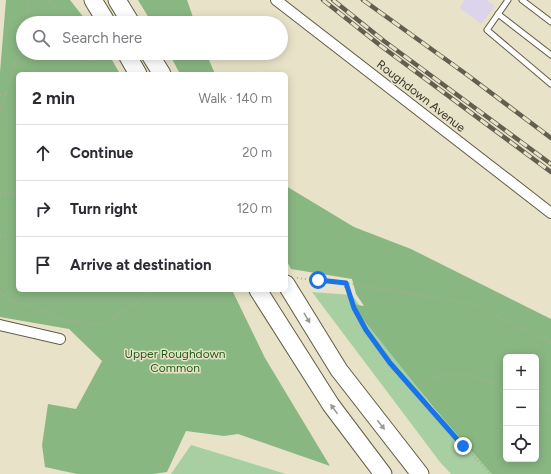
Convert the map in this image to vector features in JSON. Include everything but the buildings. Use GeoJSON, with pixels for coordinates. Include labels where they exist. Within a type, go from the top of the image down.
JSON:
{"type":"FeatureCollection","features":[{"type":"Feature","properties":{"kind":"highway"},"geometry":{"type":"LineString","coordinates":[[93,0],[103,16]]}},
{"type":"Feature","properties":{"kind":"highway"},"geometry":{"type":"LineString","coordinates":[[117,0],[127,16]]}},
{"type":"Feature","properties":{"kind":"highway"},"geometry":{"type":"LineString","coordinates":[[130,60],[137,72]]}},
{"type":"Feature","properties":{"kind":"highway"},"geometry":{"type":"LineString","coordinates":[[153,60],[161,72]]}},
{"type":"Feature","properties":{"kind":"highway"},"geometry":{"type":"LineString","coordinates":[[289,281],[339,370],[420,474]]}},
{"type":"Feature","properties":{"kind":"highway"},"geometry":{"type":"LineString","coordinates":[[259,292],[331,405],[383,474]]}},
{"type":"Feature","properties":{"kind":"street","name":"Roughdown Avenue"},"geometry":{"type":"LineString","coordinates":[[276,0],[551,213]]}},
{"type":"Feature","properties":{"kind":"street"},"geometry":{"type":"LineString","coordinates":[[0,325],[60,339]]}},
{"type":"Feature","properties":{"kind":"lane"},"geometry":{"type":"LineString","coordinates":[[522,0],[551,22]]}},
{"type":"Feature","properties":{"kind":"lane"},"geometry":{"type":"LineString","coordinates":[[505,1],[487,30],[551,84]]}},
{"type":"Feature","properties":{"kind":"lane"},"geometry":{"type":"LineString","coordinates":[[498,14],[551,55]]}},
{"type":"Feature","properties":{"kind":"path"},"geometry":{"type":"LineString","coordinates":[[27,16],[29,0]]}},
{"type":"Feature","properties":{"kind":"path"},"geometry":{"type":"LineString","coordinates":[[50,0],[63,16]]}},
{"type":"Feature","properties":{"kind":"path"},"geometry":{"type":"LineString","coordinates":[[0,111],[16,60]]}},
{"type":"Feature","properties":{"kind":"path"},"geometry":{"type":"LineString","coordinates":[[89,60],[97,72]]}},
{"type":"Feature","properties":{"kind":"path"},"geometry":{"type":"LineString","coordinates":[[0,95],[5,94]]}},
{"type":"Feature","properties":{"kind":"path"},"geometry":{"type":"LineString","coordinates":[[0,194],[16,193]]}},
{"type":"Feature","properties":{"kind":"path"},"geometry":{"type":"LineString","coordinates":[[0,236],[16,234]]}},
{"type":"Feature","properties":{"kind":"path"},"geometry":{"type":"LineString","coordinates":[[289,281],[318,280],[346,283],[474,304],[551,342]]}},
{"type":"Feature","properties":{"kind":"path"},"geometry":{"type":"LineString","coordinates":[[345,288],[346,283]]}},
{"type":"Feature","properties":{"kind":"path"},"geometry":{"type":"LineString","coordinates":[[346,283],[354,308],[366,330],[390,363],[416,390],[463,446],[491,474]]}},
{"type":"Feature","properties":{"kind":"path"},"geometry":{"type":"LineString","coordinates":[[0,293],[17,302],[65,320],[98,325],[120,314],[150,292]]}},
{"type":"Feature","properties":{"kind":"path"},"geometry":{"type":"LineString","coordinates":[[416,390],[424,382],[446,373],[470,375],[503,388]]}},
{"type":"Feature","properties":{"kind":"path"},"geometry":{"type":"LineString","coordinates":[[539,405],[551,411]]}},
{"type":"Feature","properties":{"kind":"shaded area"},"geometry":{"type":"Polygon","coordinates":[[[464,0],[486,0],[495,6],[481,24],[460,8],[464,0]]]}},
{"type":"Feature","properties":{"kind":"green space","name":"Upper Roughdown Common"},"geometry":{"type":"Polygon","coordinates":[[[6,0],[70,0],[83,16],[16,16],[16,60],[112,60],[119,72],[16,72],[16,292],[233,292],[265,358],[330,466],[238,434],[224,436],[186,431],[167,472],[153,474],[77,474],[45,467],[42,445],[48,404],[76,409],[102,361],[69,329],[0,317],[0,72],[6,0]]]}},
{"type":"Feature","properties":{"kind":"green space"},"geometry":{"type":"Polygon","coordinates":[[[138,0],[187,0],[193,16],[148,16],[138,0]]]}},
{"type":"Feature","properties":{"kind":"green space"},"geometry":{"type":"Polygon","coordinates":[[[173,60],[209,60],[214,72],[179,72],[173,60]]]}},
{"type":"Feature","properties":{"kind":"green space"},"geometry":{"type":"Polygon","coordinates":[[[288,187],[354,227],[411,249],[551,319],[551,474],[492,474],[434,408],[351,304],[364,306],[356,294],[352,279],[291,269],[288,264],[288,187]]]}},
{"type":"Feature","properties":{"kind":"green space"},"geometry":{"type":"Polygon","coordinates":[[[312,292],[352,295],[432,407],[497,474],[451,474],[440,462],[312,292]]]}},
{"type":"Feature","properties":{"kind":"green space"},"geometry":{"type":"Polygon","coordinates":[[[191,445],[286,474],[171,474],[191,445]]]}},
{"type":"Feature","properties":{"kind":"railway"},"geometry":{"type":"LineString","coordinates":[[323,0],[381,46],[551,172]]}},
{"type":"Feature","properties":{"kind":"railway"},"geometry":{"type":"LineString","coordinates":[[333,0],[384,41],[551,164]]}},
{"type":"Feature","properties":{"kind":"railway"},"geometry":{"type":"LineString","coordinates":[[363,0],[466,74],[551,138]]}},
{"type":"Feature","properties":{"kind":"route"},"geometry":{"type":"LineString","coordinates":[[318,280],[346,283],[354,308],[366,330],[390,363],[463,446]]}}]}
